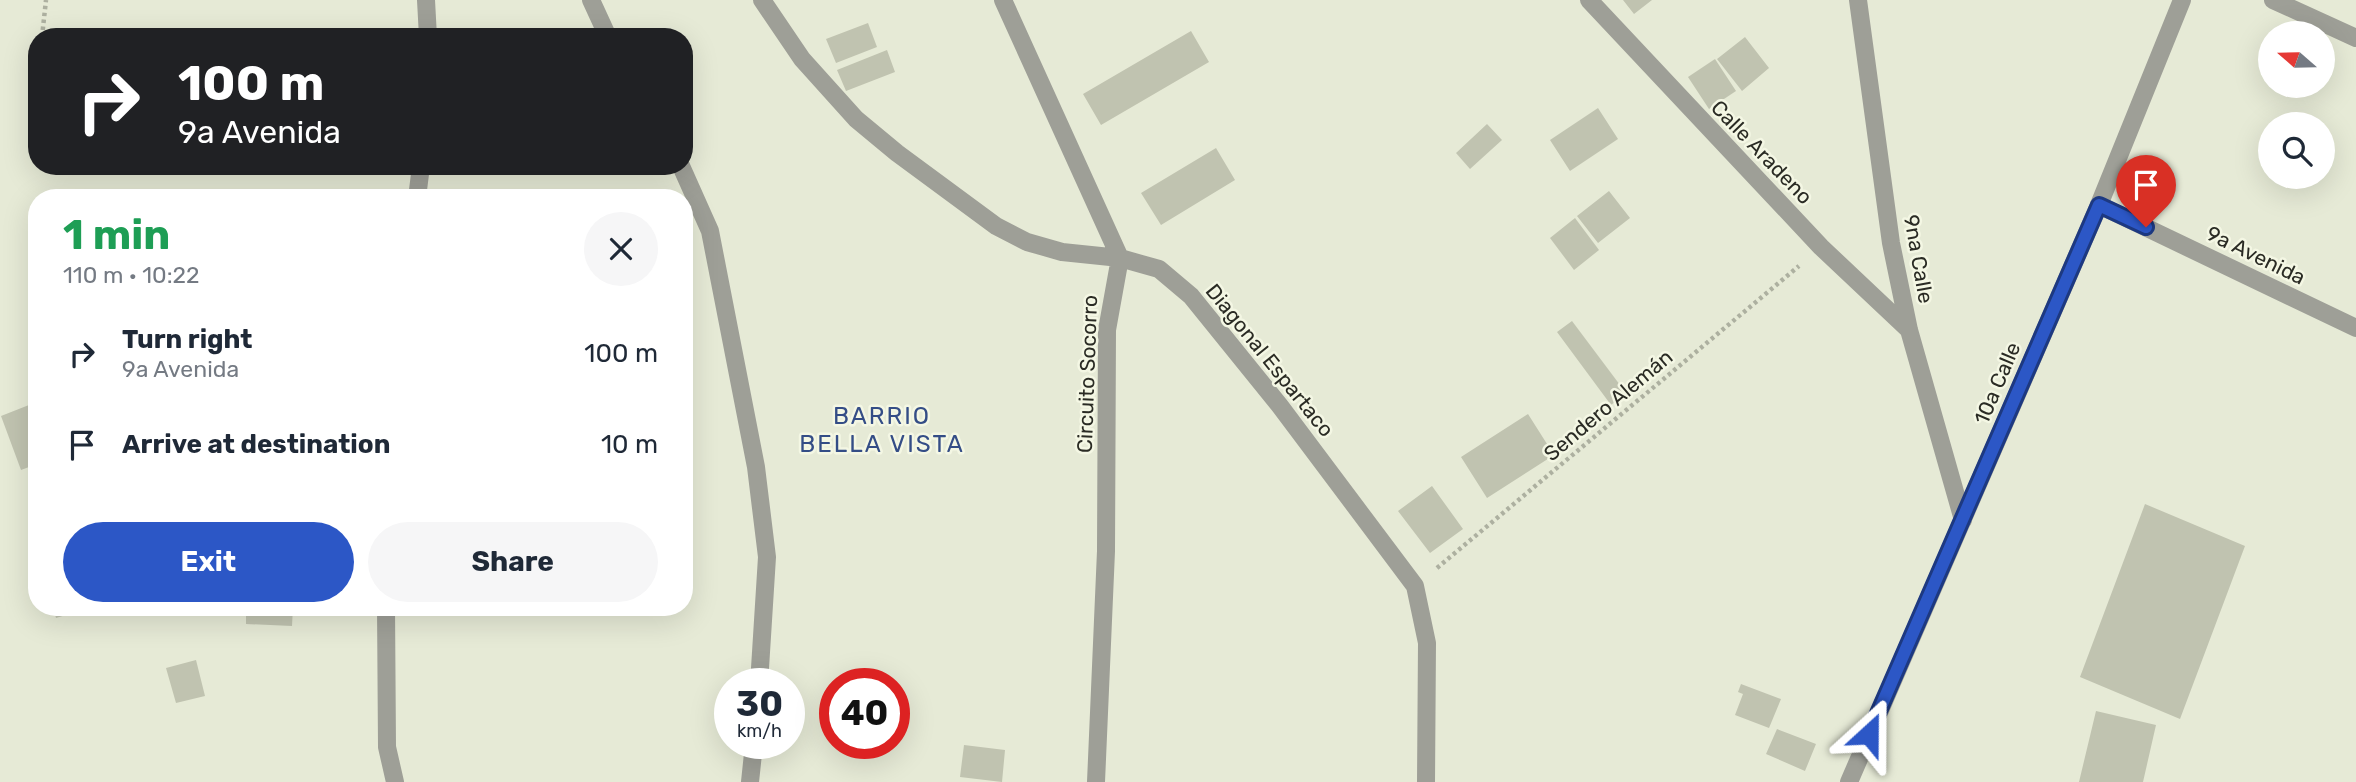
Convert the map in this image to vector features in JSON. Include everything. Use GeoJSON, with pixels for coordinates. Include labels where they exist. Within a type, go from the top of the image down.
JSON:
{"type":"FeatureCollection","features":[{"type":"Feature","properties":{"kind":"street"},"geometry":{"type":"LineString","coordinates":[[426,0],[428,28]]}},
{"type":"Feature","properties":{"kind":"street"},"geometry":{"type":"LineString","coordinates":[[591,0],[604,28]]}},
{"type":"Feature","properties":{"kind":"street"},"geometry":{"type":"LineString","coordinates":[[762,0],[802,59],[856,119],[897,153],[996,226],[1027,242],[1062,252],[1120,258]]}},
{"type":"Feature","properties":{"kind":"street"},"geometry":{"type":"LineString","coordinates":[[1003,0],[1120,258]]}},
{"type":"Feature","properties":{"kind":"street","name":"Calle Aradeno"},"geometry":{"type":"LineString","coordinates":[[1589,0],[1821,247],[1909,330]]}},
{"type":"Feature","properties":{"kind":"street","name":"9na Calle"},"geometry":{"type":"LineString","coordinates":[[1858,0],[1891,243],[1909,330],[1963,520]]}},
{"type":"Feature","properties":{"kind":"street","name":"10a Calle"},"geometry":{"type":"LineString","coordinates":[[1849,782],[2099,205],[2182,0]]}},
{"type":"Feature","properties":{"kind":"street"},"geometry":{"type":"LineString","coordinates":[[2273,0],[2356,38]]}},
{"type":"Feature","properties":{"kind":"street"},"geometry":{"type":"LineString","coordinates":[[693,193],[710,231],[756,467],[767,557],[760,668]]}},
{"type":"Feature","properties":{"kind":"street","name":"9a Avenida"},"geometry":{"type":"LineString","coordinates":[[2099,205],[2356,328]]}},
{"type":"Feature","properties":{"kind":"street","name":"Diagonal Espartaco"},"geometry":{"type":"LineString","coordinates":[[1120,258],[1159,268],[1191,296],[1280,406],[1415,586],[1427,643],[1426,782]]}},
{"type":"Feature","properties":{"kind":"street","name":"Circuito Socorro"},"geometry":{"type":"LineString","coordinates":[[1096,782],[1106,551],[1107,330],[1120,258]]}},
{"type":"Feature","properties":{"kind":"street"},"geometry":{"type":"LineString","coordinates":[[386,616],[387,747],[395,782]]}},
{"type":"Feature","properties":{"kind":"street"},"geometry":{"type":"LineString","coordinates":[[750,782],[752,759]]}},
{"type":"Feature","properties":{"kind":"path"},"geometry":{"type":"LineString","coordinates":[[43,28],[46,0]]}},
{"type":"Feature","properties":{"kind":"path","name":"Sendero Alemán"},"geometry":{"type":"LineString","coordinates":[[1415,586],[1821,247]]}},
{"type":"Feature","properties":{"kind":"building"},"geometry":{"type":"Polygon","coordinates":[[[1623,0],[1652,0],[1634,14],[1623,0]]]}},
{"type":"Feature","properties":{"kind":"building"},"geometry":{"type":"Polygon","coordinates":[[[868,23],[877,47],[836,63],[826,39],[868,23]]]}},
{"type":"Feature","properties":{"kind":"building"},"geometry":{"type":"Polygon","coordinates":[[[1191,31],[1209,62],[1101,125],[1083,94],[1191,31]]]}},
{"type":"Feature","properties":{"kind":"building"},"geometry":{"type":"Polygon","coordinates":[[[1745,37],[1769,68],[1742,91],[1717,59],[1745,37]]]}},
{"type":"Feature","properties":{"kind":"building"},"geometry":{"type":"Polygon","coordinates":[[[887,50],[895,72],[846,91],[837,70],[887,50]]]}},
{"type":"Feature","properties":{"kind":"building"},"geometry":{"type":"Polygon","coordinates":[[[1715,59],[1736,91],[1709,109],[1688,77],[1715,59]]]}},
{"type":"Feature","properties":{"kind":"building"},"geometry":{"type":"Polygon","coordinates":[[[1598,108],[1618,139],[1570,171],[1550,140],[1598,108]]]}},
{"type":"Feature","properties":{"kind":"building"},"geometry":{"type":"Polygon","coordinates":[[[1487,124],[1502,140],[1470,169],[1456,153],[1487,124]]]}},
{"type":"Feature","properties":{"kind":"building"},"geometry":{"type":"Polygon","coordinates":[[[1216,148],[1235,180],[1161,225],[1141,193],[1216,148]]]}},
{"type":"Feature","properties":{"kind":"building"},"geometry":{"type":"Polygon","coordinates":[[[1609,191],[1630,218],[1598,243],[1577,216],[1609,191]]]}},
{"type":"Feature","properties":{"kind":"building"},"geometry":{"type":"Polygon","coordinates":[[[1575,218],[1599,250],[1574,270],[1550,238],[1575,218]]]}},
{"type":"Feature","properties":{"kind":"building"},"geometry":{"type":"Polygon","coordinates":[[[1572,321],[1626,393],[1611,405],[1557,332],[1572,321]]]}},
{"type":"Feature","properties":{"kind":"building"},"geometry":{"type":"Polygon","coordinates":[[[28,405],[28,467],[21,470],[1,416],[28,405]]]}},
{"type":"Feature","properties":{"kind":"building"},"geometry":{"type":"Polygon","coordinates":[[[1528,414],[1554,455],[1487,498],[1461,457],[1528,414]]]}},
{"type":"Feature","properties":{"kind":"building"},"geometry":{"type":"Polygon","coordinates":[[[1432,486],[1463,529],[1430,553],[1398,511],[1432,486]]]}},
{"type":"Feature","properties":{"kind":"building"},"geometry":{"type":"Polygon","coordinates":[[[2145,504],[2245,546],[2180,719],[2080,677],[2145,504]]]}},
{"type":"Feature","properties":{"kind":"building"},"geometry":{"type":"Polygon","coordinates":[[[246,616],[293,616],[292,626],[246,624],[246,616]]]}},
{"type":"Feature","properties":{"kind":"building"},"geometry":{"type":"Polygon","coordinates":[[[196,660],[205,696],[176,703],[166,668],[196,660]]]}},
{"type":"Feature","properties":{"kind":"building"},"geometry":{"type":"Polygon","coordinates":[[[1741,684],[1781,699],[1769,728],[1735,715],[1743,694],[1738,692],[1741,684]]]}},
{"type":"Feature","properties":{"kind":"building"},"geometry":{"type":"Polygon","coordinates":[[[2096,711],[2156,725],[2143,782],[2079,782],[2096,711]]]}},
{"type":"Feature","properties":{"kind":"building"},"geometry":{"type":"Polygon","coordinates":[[[1777,729],[1816,744],[1805,771],[1766,754],[1777,729]]]}},
{"type":"Feature","properties":{"kind":"building"},"geometry":{"type":"Polygon","coordinates":[[[964,745],[1005,750],[1002,782],[960,777],[964,745]]]}},
{"type":"Feature","properties":{"kind":"district","name":"BARRIO BELLA VISTA"},"geometry":{"type":"Point","coordinates":[882,430]}},
{"type":"Feature","properties":{"kind":"route"},"geometry":{"type":"LineString","coordinates":[[1869,734],[2099,205],[2146,227]]}}]}
